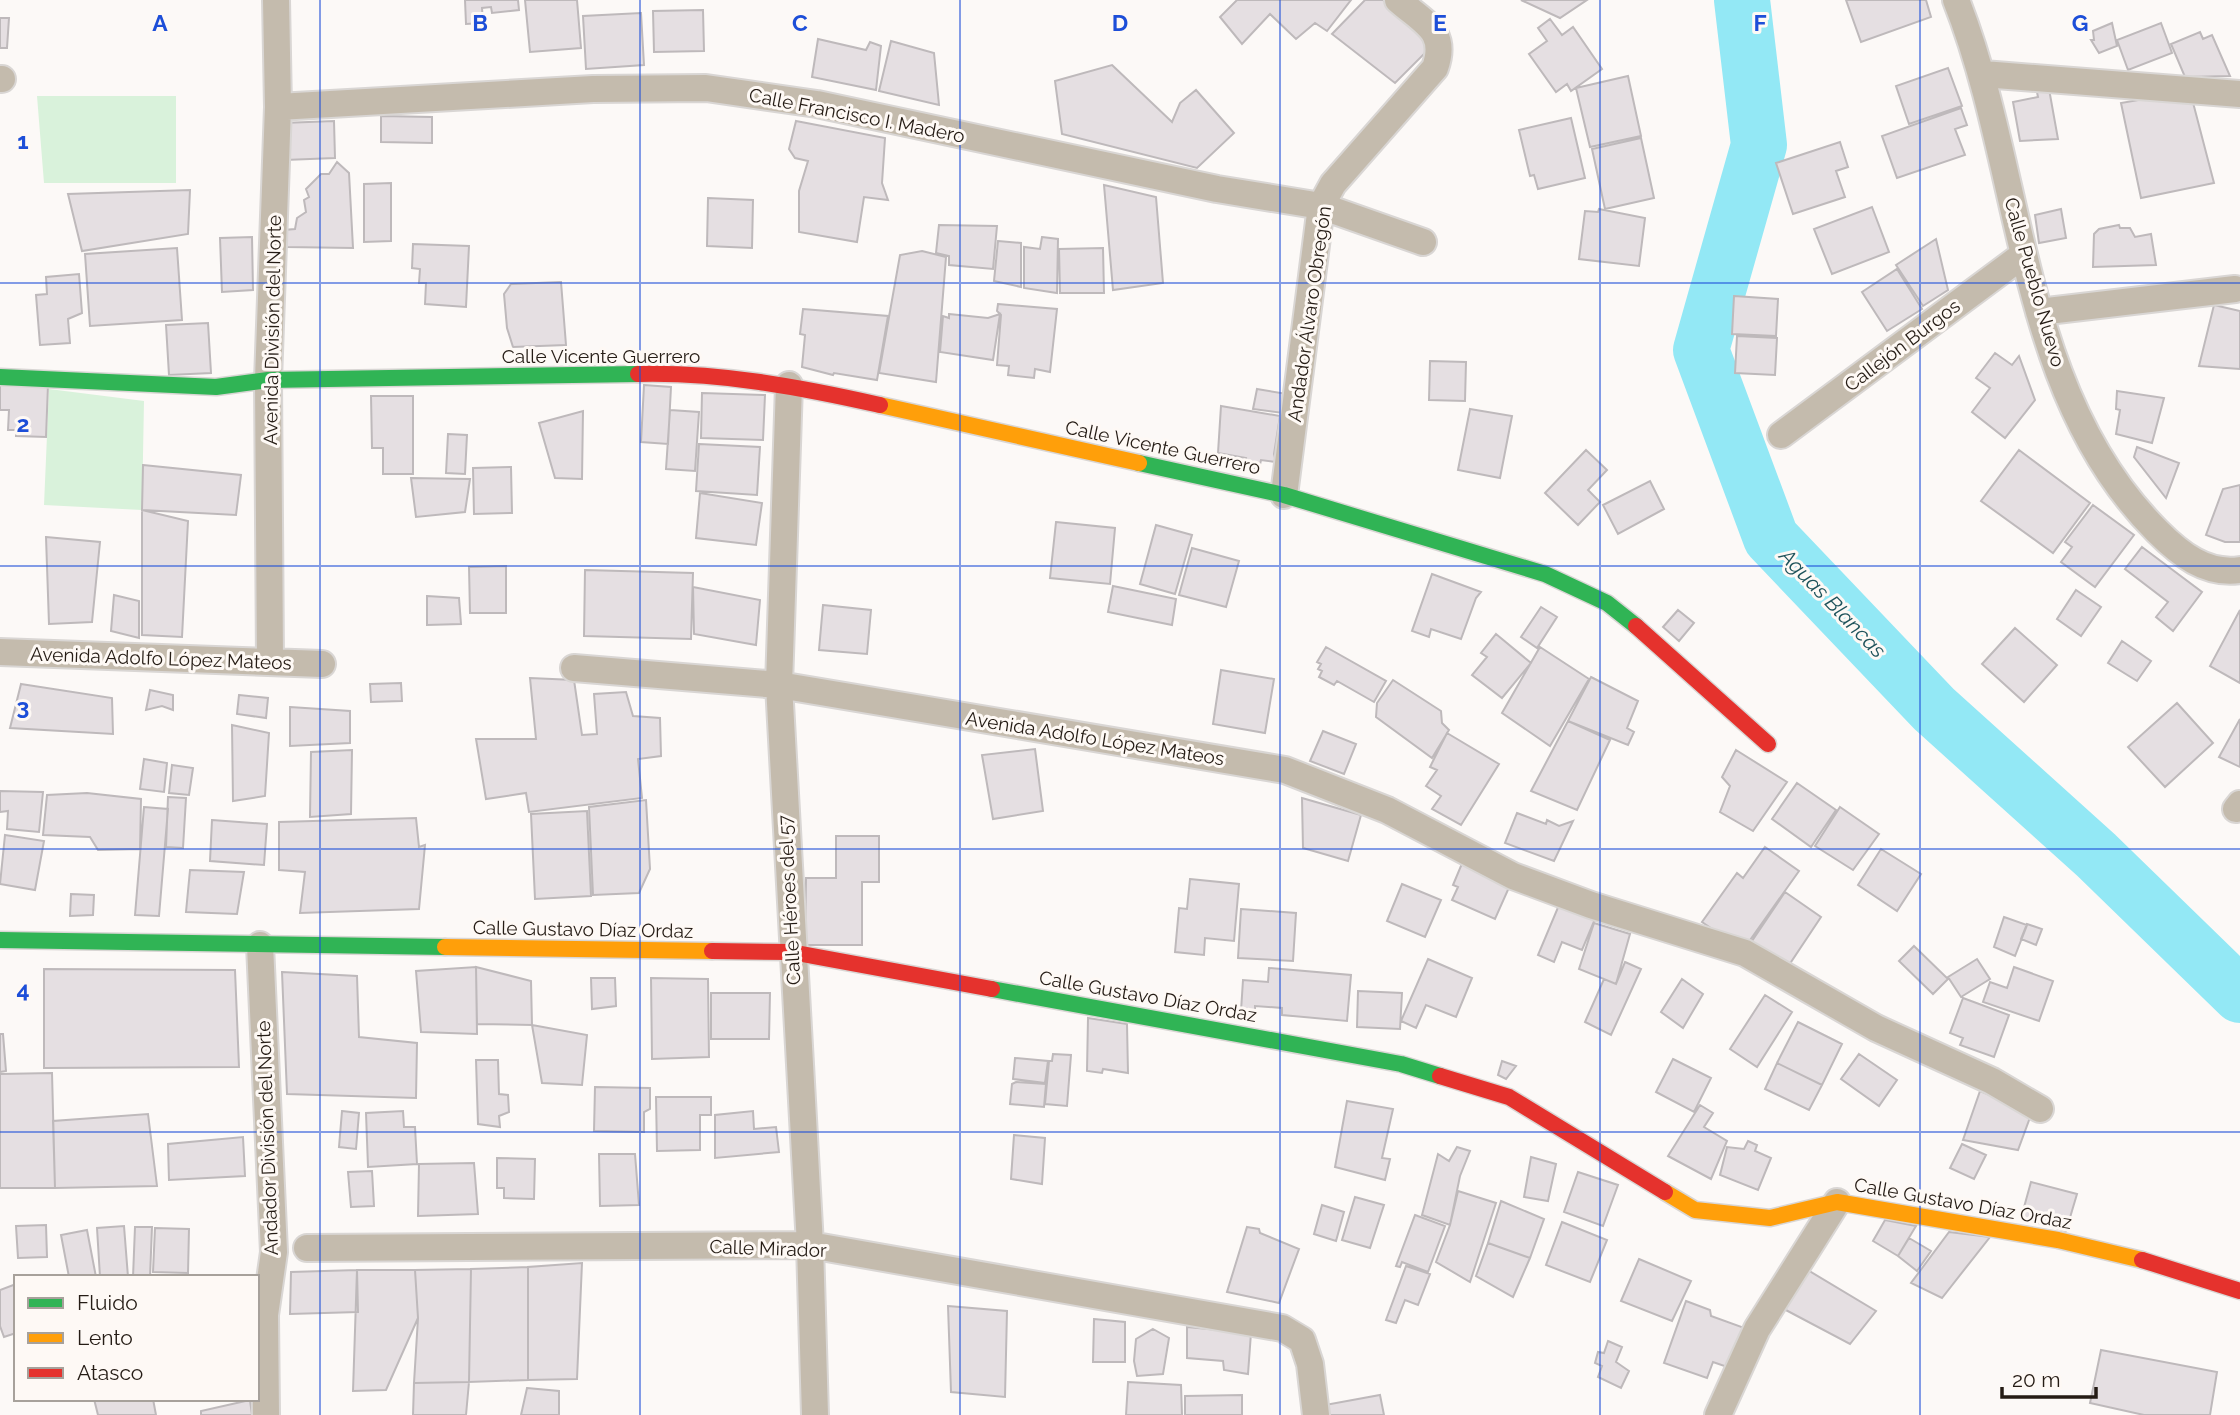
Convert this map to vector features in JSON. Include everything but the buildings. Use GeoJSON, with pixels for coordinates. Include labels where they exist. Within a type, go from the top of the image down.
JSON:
{"type":"FeatureCollection","features":[{"type":"Feature","properties":{"kind":"street","name":"Avenida División del Norte"},"geometry":{"type":"LineString","coordinates":[[270,661],[268,380],[278,107],[276,0]]}},
{"type":"Feature","properties":{"kind":"street","name":"Andador Álvaro Obregón"},"geometry":{"type":"LineString","coordinates":[[1284,495],[1321,206],[1333,184],[1435,68],[1442,48],[1436,33],[1398,0]]}},
{"type":"Feature","properties":{"kind":"street","name":"Calle Pueblo Nuevo"},"geometry":{"type":"LineString","coordinates":[[1965,5],[2039,313],[2065,386],[2096,450],[2141,515],[2175,549],[2204,567],[2240,570]]}},
{"type":"Feature","properties":{"kind":"street"},"geometry":{"type":"LineString","coordinates":[[1983,74],[2240,94]]}},
{"type":"Feature","properties":{"kind":"street","name":"Calle Francisco I. Madero"},"geometry":{"type":"LineString","coordinates":[[278,107],[593,89],[706,88],[817,104],[1217,189],[1321,206],[1423,242]]}},
{"type":"Feature","properties":{"kind":"street","name":"Callejón Burgos"},"geometry":{"type":"LineString","coordinates":[[1780,435],[2023,255]]}},
{"type":"Feature","properties":{"kind":"street"},"geometry":{"type":"LineString","coordinates":[[2039,313],[2235,289]]}},
{"type":"Feature","properties":{"kind":"street","name":"Calle Vicente Guerrero"},"geometry":{"type":"LineString","coordinates":[[0,377],[216,387],[268,380],[674,373],[789,385],[1284,495],[1545,574],[1607,603],[1658,643],[1768,744]]}},
{"type":"Feature","properties":{"kind":"street","name":"Calle Héroes del 57"},"geometry":{"type":"LineString","coordinates":[[789,385],[779,685],[791,952],[810,1245],[815,1415]]}},
{"type":"Feature","properties":{"kind":"street","name":"Avenida Adolfo López Mateos"},"geometry":{"type":"LineString","coordinates":[[0,652],[323,664]]}},
{"type":"Feature","properties":{"kind":"street","name":"Avenida Adolfo López Mateos"},"geometry":{"type":"LineString","coordinates":[[573,668],[779,685],[1285,770],[1387,810],[1513,876],[1591,905],[1745,953],[1876,1028],[1992,1081],[2040,1109]]}},
{"type":"Feature","properties":{"kind":"street","name":"Calle Gustavo Díaz Ordaz"},"geometry":{"type":"LineString","coordinates":[[0,940],[791,952],[1401,1064],[1509,1097],[1695,1210],[1770,1218],[1838,1202],[2058,1240],[2137,1259],[2240,1291]]}},
{"type":"Feature","properties":{"kind":"street","name":"Andador División del Norte"},"geometry":{"type":"LineString","coordinates":[[260,945],[274,1252],[265,1315],[266,1415]]}},
{"type":"Feature","properties":{"kind":"street"},"geometry":{"type":"LineString","coordinates":[[1718,1415],[1757,1329],[1838,1202]]}},
{"type":"Feature","properties":{"kind":"street","name":"Calle Mirador"},"geometry":{"type":"LineString","coordinates":[[307,1248],[810,1245],[1282,1328],[1302,1340],[1310,1363],[1316,1415]]}},
{"type":"Feature","properties":{"kind":"green space"},"geometry":{"type":"Polygon","coordinates":[[[37,96],[176,96],[176,183],[44,183],[37,96]]]}},
{"type":"Feature","properties":{"kind":"green space"},"geometry":{"type":"Polygon","coordinates":[[[49,389],[144,401],[142,510],[44,505],[49,389]]]}},
{"type":"Feature","properties":{"kind":"waterway","name":"Aguas Blancas"},"geometry":{"type":"LineString","coordinates":[[1742,0],[1759,145],[1701,350],[1771,538],[1934,709],[2096,855],[2240,995]]}},
{"type":"Feature","properties":{"kind":"traffic: fast"},"geometry":{"type":"LineString","coordinates":[[0,377],[216,387],[268,380],[638,374]]}},
{"type":"Feature","properties":{"kind":"traffic: fast"},"geometry":{"type":"LineString","coordinates":[[1139,463],[1284,495],[1545,574],[1607,603],[1636,626]]}},
{"type":"Feature","properties":{"kind":"traffic: fast"},"geometry":{"type":"LineString","coordinates":[[0,940],[445,947]]}},
{"type":"Feature","properties":{"kind":"traffic: fast"},"geometry":{"type":"LineString","coordinates":[[992,989],[1401,1064],[1440,1076]]}},
{"type":"Feature","properties":{"kind":"traffic: slow"},"geometry":{"type":"LineString","coordinates":[[880,405],[1139,463]]}},
{"type":"Feature","properties":{"kind":"traffic: slow"},"geometry":{"type":"LineString","coordinates":[[445,947],[712,951]]}},
{"type":"Feature","properties":{"kind":"traffic: slow"},"geometry":{"type":"LineString","coordinates":[[1665,1192],[1695,1210],[1770,1218],[1837,1202],[2058,1240],[2142,1260]]}},
{"type":"Feature","properties":{"kind":"traffic: jam"},"geometry":{"type":"LineString","coordinates":[[638,374],[730,378],[820,392],[880,405]]}},
{"type":"Feature","properties":{"kind":"traffic: jam"},"geometry":{"type":"LineString","coordinates":[[1636,626],[1768,744]]}},
{"type":"Feature","properties":{"kind":"traffic: jam"},"geometry":{"type":"LineString","coordinates":[[712,951],[791,952],[992,989]]}},
{"type":"Feature","properties":{"kind":"traffic: jam"},"geometry":{"type":"LineString","coordinates":[[1440,1076],[1509,1097],[1665,1192]]}},
{"type":"Feature","properties":{"kind":"traffic: jam"},"geometry":{"type":"LineString","coordinates":[[2142,1260],[2240,1291]]}}]}
